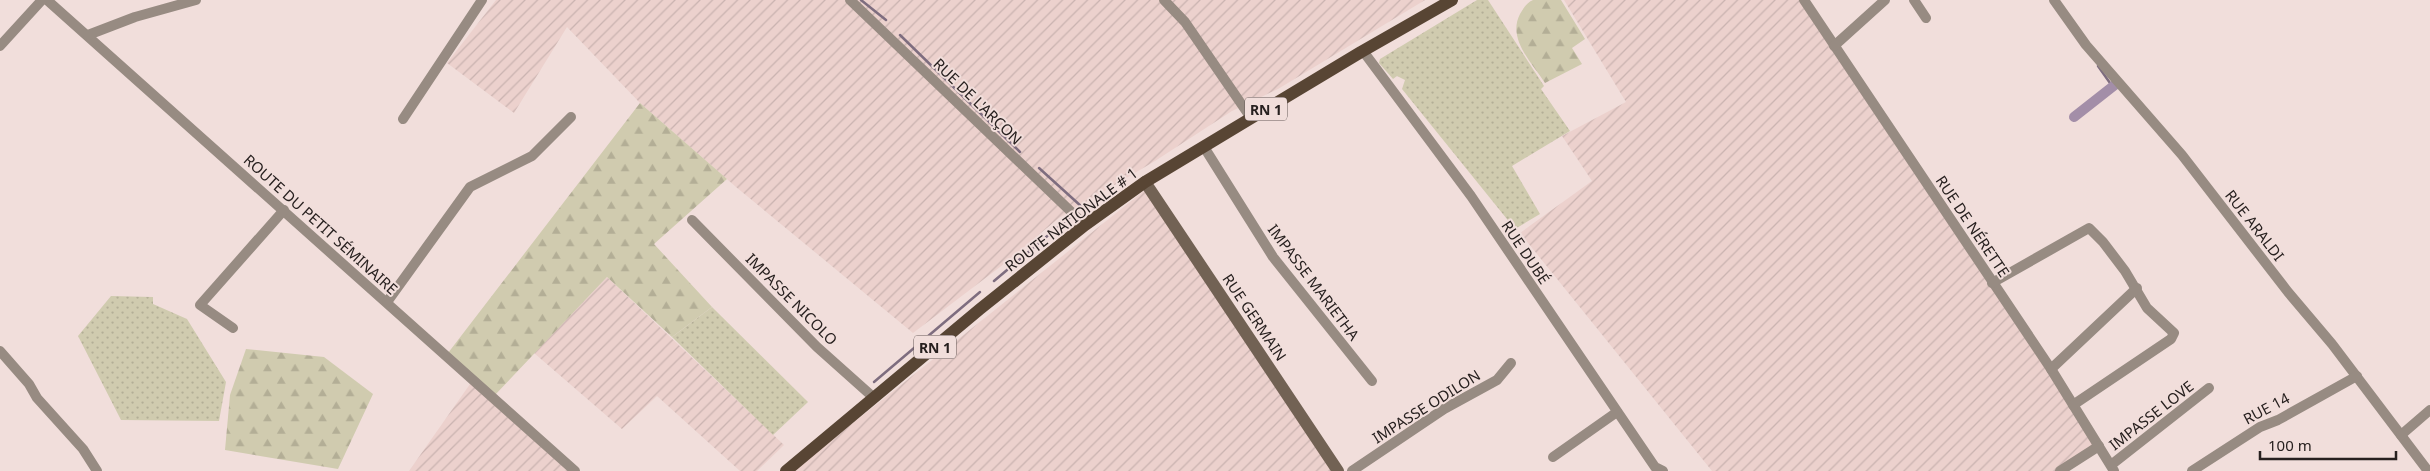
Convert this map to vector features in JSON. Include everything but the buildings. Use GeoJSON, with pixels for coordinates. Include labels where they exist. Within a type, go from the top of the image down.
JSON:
{"type":"FeatureCollection","features":[{"type":"Feature","properties":{"kind":"main road","name":"ROUTE NATIONALE # 1"},"geometry":{"type":"LineString","coordinates":[[786,471],[873,397],[1085,225],[1145,182],[1363,51],[1452,0]]}},
{"type":"Feature","properties":{"kind":"street"},"geometry":{"type":"LineString","coordinates":[[0,46],[42,0]]}},
{"type":"Feature","properties":{"kind":"street","name":"ROUTE DU PETIT SÉMINAIRE"},"geometry":{"type":"LineString","coordinates":[[47,0],[575,471]]}},
{"type":"Feature","properties":{"kind":"street"},"geometry":{"type":"LineString","coordinates":[[88,35],[135,17],[196,0]]}},
{"type":"Feature","properties":{"kind":"street"},"geometry":{"type":"LineString","coordinates":[[402,119],[482,0]]}},
{"type":"Feature","properties":{"kind":"street","name":"RUE DE L'ARÇON"},"geometry":{"type":"LineString","coordinates":[[850,0],[1085,225]]}},
{"type":"Feature","properties":{"kind":"street"},"geometry":{"type":"LineString","coordinates":[[1164,0],[1185,22],[1251,118]]}},
{"type":"Feature","properties":{"kind":"street","name":"RUE DE NÉRETTE"},"geometry":{"type":"LineString","coordinates":[[1804,0],[2051,369],[2113,468]]}},
{"type":"Feature","properties":{"kind":"street"},"geometry":{"type":"LineString","coordinates":[[1834,46],[1886,0]]}},
{"type":"Feature","properties":{"kind":"street"},"geometry":{"type":"LineString","coordinates":[[1914,0],[1926,18]]}},
{"type":"Feature","properties":{"kind":"street","name":"RUE ARALDI"},"geometry":{"type":"LineString","coordinates":[[2054,0],[2086,45],[2182,156],[2288,292],[2357,376],[2428,471]]}},
{"type":"Feature","properties":{"kind":"street","name":"RUE DUBÉ"},"geometry":{"type":"LineString","coordinates":[[1363,51],[1471,196],[1657,469]]}},
{"type":"Feature","properties":{"kind":"street"},"geometry":{"type":"LineString","coordinates":[[387,302],[470,187],[532,156],[571,117]]}},
{"type":"Feature","properties":{"kind":"street","name":"IMPASSE MARIETHA"},"geometry":{"type":"LineString","coordinates":[[1204,147],[1273,257],[1372,381]]}},
{"type":"Feature","properties":{"kind":"street","name":"RUE GERMAIN"},"geometry":{"type":"LineString","coordinates":[[1145,182],[1338,471]]}},
{"type":"Feature","properties":{"kind":"street"},"geometry":{"type":"LineString","coordinates":[[233,328],[200,305],[284,210]]}},
{"type":"Feature","properties":{"kind":"street","name":"IMPASSE NICOLO"},"geometry":{"type":"LineString","coordinates":[[692,220],[816,346],[873,397]]}},
{"type":"Feature","properties":{"kind":"street"},"geometry":{"type":"LineString","coordinates":[[1992,282],[2089,228],[2103,242],[2137,288],[2148,308],[2174,335],[2073,405]]}},
{"type":"Feature","properties":{"kind":"street"},"geometry":{"type":"LineString","coordinates":[[2051,369],[2137,288]]}},
{"type":"Feature","properties":{"kind":"street"},"geometry":{"type":"LineString","coordinates":[[0,351],[29,384],[37,398],[84,450],[96,471]]}},
{"type":"Feature","properties":{"kind":"street","name":"IMPASSE ODILON"},"geometry":{"type":"LineString","coordinates":[[1352,471],[1444,409],[1497,380],[1511,363]]}},
{"type":"Feature","properties":{"kind":"street","name":"RUE 14"},"geometry":{"type":"LineString","coordinates":[[2192,471],[2260,426],[2278,420],[2357,376]]}},
{"type":"Feature","properties":{"kind":"street","name":"IMPASSE LOVE"},"geometry":{"type":"LineString","coordinates":[[2113,468],[2210,388]]}},
{"type":"Feature","properties":{"kind":"street"},"geometry":{"type":"LineString","coordinates":[[2401,435],[2430,410]]}},
{"type":"Feature","properties":{"kind":"street"},"geometry":{"type":"LineString","coordinates":[[1553,458],[1617,412]]}},
{"type":"Feature","properties":{"kind":"street"},"geometry":{"type":"LineString","coordinates":[[2060,471],[2098,446]]}},
{"type":"Feature","properties":{"kind":"shaded area"},"geometry":{"type":"Polygon","coordinates":[[[496,0],[1425,0],[1278,89],[1232,111],[1155,161],[1059,218],[1000,267],[913,333],[736,187],[640,103],[567,27],[514,113],[447,63],[496,0]]]}},
{"type":"Feature","properties":{"kind":"shaded area"},"geometry":{"type":"Polygon","coordinates":[[[1564,0],[1801,0],[2035,352],[2094,445],[2056,471],[1712,471],[1520,233],[1592,181],[1562,136],[1626,102],[1564,0]]]}},
{"type":"Feature","properties":{"kind":"shaded area"},"geometry":{"type":"Polygon","coordinates":[[[1145,190],[1334,471],[793,471],[1145,190]]]}},
{"type":"Feature","properties":{"kind":"shaded area"},"geometry":{"type":"Polygon","coordinates":[[[607,277],[784,445],[757,471],[740,471],[657,396],[622,429],[534,353],[607,277]]]}},
{"type":"Feature","properties":{"kind":"shaded area"},"geometry":{"type":"Polygon","coordinates":[[[475,377],[569,471],[409,471],[475,377]]]}},
{"type":"Feature","properties":{"kind":"green space"},"geometry":{"type":"Polygon","coordinates":[[[1477,0],[1488,0],[1544,86],[1541,89],[1570,131],[1512,166],[1540,214],[1515,229],[1402,89],[1405,80],[1397,76],[1393,79],[1379,63],[1380,59],[1477,0]]]}},
{"type":"Feature","properties":{"kind":"green space"},"geometry":{"type":"Polygon","coordinates":[[[1533,0],[1561,0],[1585,39],[1572,48],[1582,64],[1545,83],[1528,59],[1519,42],[1517,33],[1517,23],[1520,14],[1527,4],[1533,0]]]}},
{"type":"Feature","properties":{"kind":"green space"},"geometry":{"type":"Polygon","coordinates":[[[640,103],[727,179],[654,244],[712,307],[672,337],[607,277],[494,396],[448,353],[640,103]]]}},
{"type":"Feature","properties":{"kind":"green space"},"geometry":{"type":"Polygon","coordinates":[[[111,296],[153,297],[153,304],[187,319],[226,382],[219,421],[121,420],[78,336],[111,296]]]}},
{"type":"Feature","properties":{"kind":"green space"},"geometry":{"type":"Polygon","coordinates":[[[712,307],[808,402],[773,435],[672,337],[712,307]]]}},
{"type":"Feature","properties":{"kind":"green space"},"geometry":{"type":"Polygon","coordinates":[[[246,349],[324,357],[373,394],[338,469],[225,450],[230,395],[246,349]]]}},
{"type":"Feature","properties":{"kind":"waterway"},"geometry":{"type":"LineString","coordinates":[[861,0],[886,20]]}},
{"type":"Feature","properties":{"kind":"waterway"},"geometry":{"type":"LineString","coordinates":[[900,35],[1020,152]]}},
{"type":"Feature","properties":{"kind":"waterway"},"geometry":{"type":"LineString","coordinates":[[2098,66],[2110,83]]}},
{"type":"Feature","properties":{"kind":"waterway"},"geometry":{"type":"LineString","coordinates":[[2074,117],[2116,84]]}},
{"type":"Feature","properties":{"kind":"waterway"},"geometry":{"type":"LineString","coordinates":[[1039,168],[1082,207]]}},
{"type":"Feature","properties":{"kind":"waterway"},"geometry":{"type":"LineString","coordinates":[[994,281],[1071,216]]}},
{"type":"Feature","properties":{"kind":"waterway"},"geometry":{"type":"LineString","coordinates":[[874,382],[980,292]]}}]}
